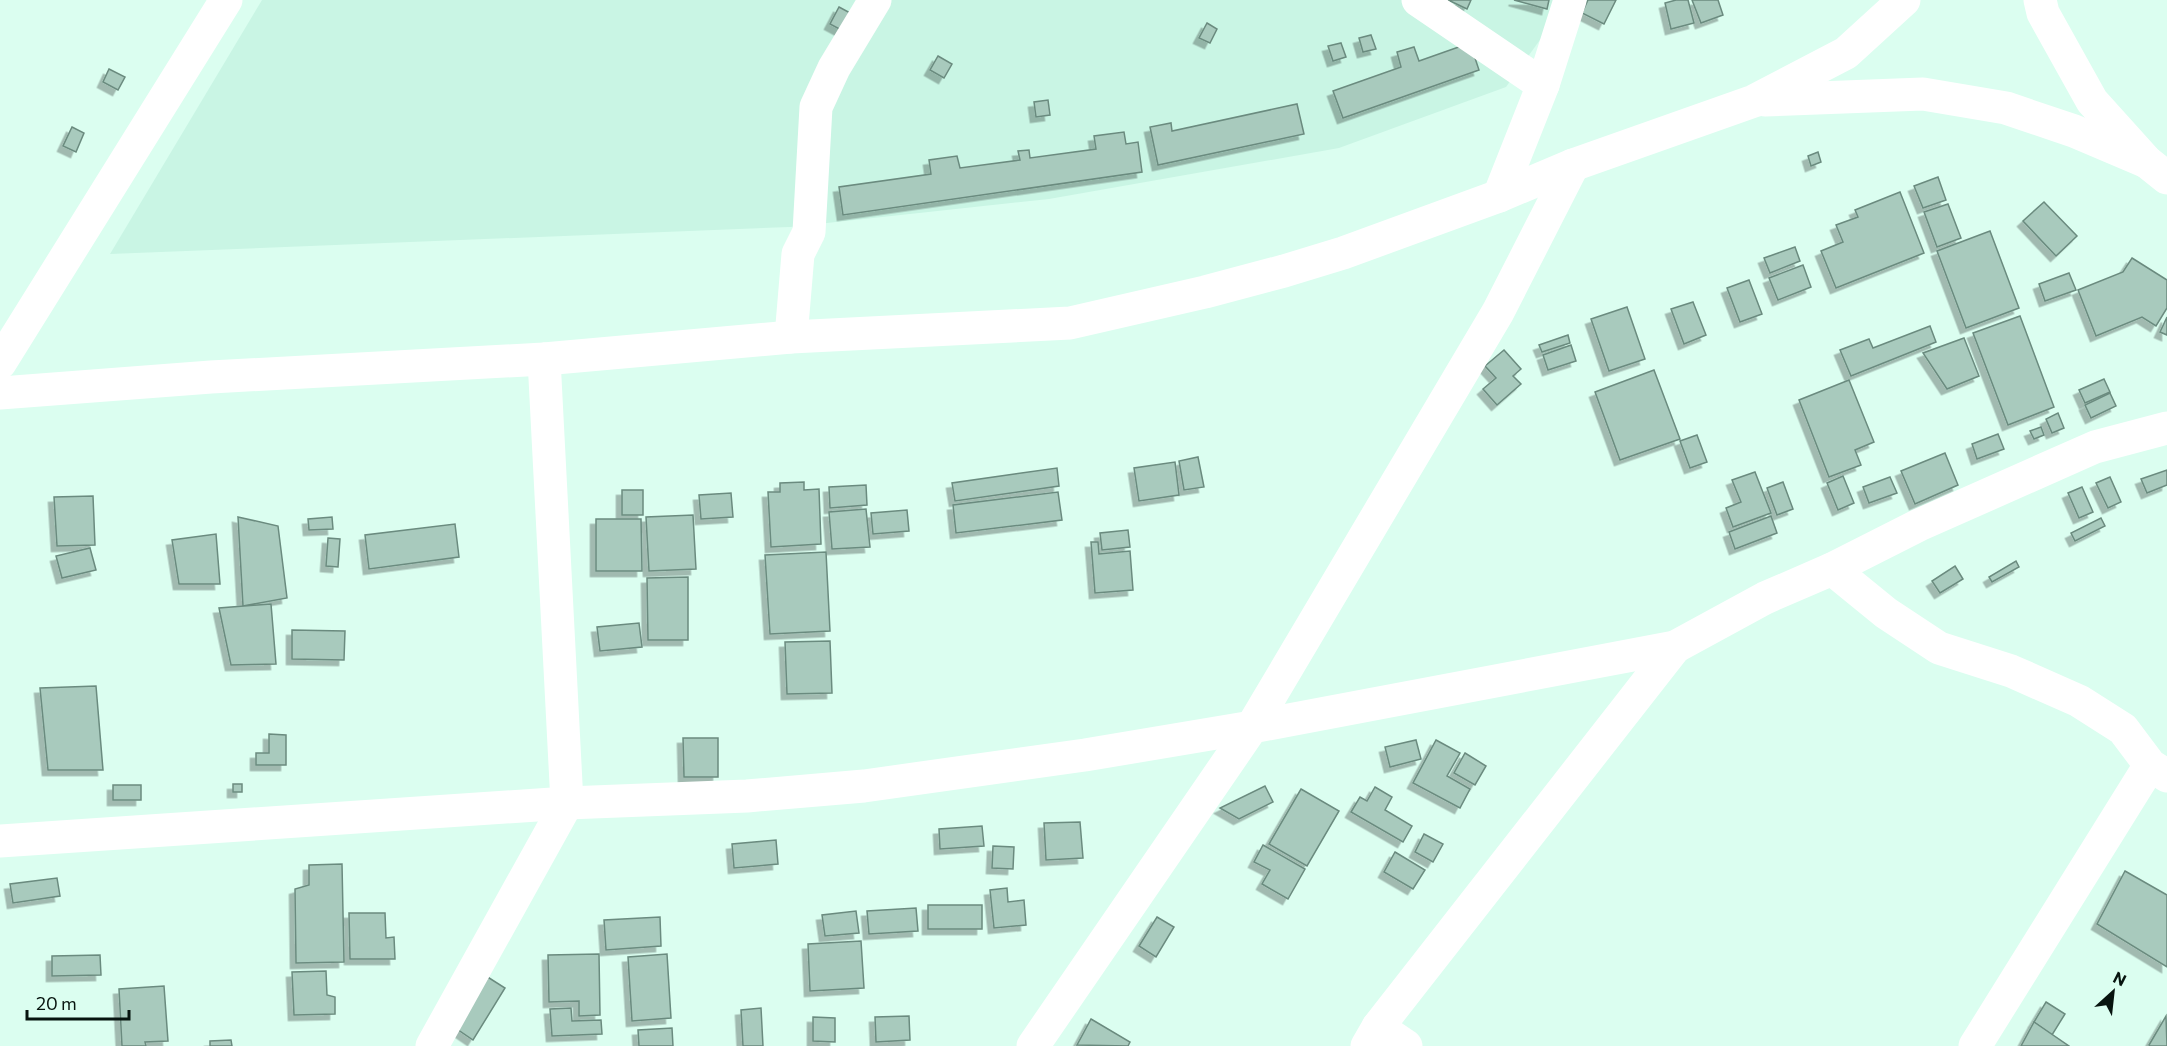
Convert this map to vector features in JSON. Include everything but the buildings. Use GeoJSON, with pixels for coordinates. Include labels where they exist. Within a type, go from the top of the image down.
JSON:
{"type":"FeatureCollection","features":[{"type":"Feature","properties":{"kind":"street"},"geometry":{"type":"LineString","coordinates":[[0,363],[226,0]]}},
{"type":"Feature","properties":{"kind":"street"},"geometry":{"type":"LineString","coordinates":[[791,337],[798,254],[809,232],[816,107],[834,68],[875,0]]}},
{"type":"Feature","properties":{"kind":"street"},"geometry":{"type":"LineString","coordinates":[[1418,0],[1543,85]]}},
{"type":"Feature","properties":{"kind":"street"},"geometry":{"type":"LineString","coordinates":[[1499,196],[1543,85],[1570,0]]}},
{"type":"Feature","properties":{"kind":"street"},"geometry":{"type":"LineString","coordinates":[[0,393],[212,377],[544,359],[791,337],[1070,323],[1284,272],[1343,253],[1499,196],[1573,165],[1754,101],[1846,53],[1904,0]]}},
{"type":"Feature","properties":{"kind":"street"},"geometry":{"type":"LineString","coordinates":[[2040,0],[2043,14],[2092,100],[2157,170]]}},
{"type":"Feature","properties":{"kind":"street"},"geometry":{"type":"LineString","coordinates":[[1754,101],[1923,94],[2006,108],[2074,131],[2157,170]]}},
{"type":"Feature","properties":{"kind":"street"},"geometry":{"type":"LineString","coordinates":[[1033,1046],[1252,727],[1497,312],[1573,165]]}},
{"type":"Feature","properties":{"kind":"street"},"geometry":{"type":"LineString","coordinates":[[432,1046],[567,803],[544,359]]}},
{"type":"Feature","properties":{"kind":"street"},"geometry":{"type":"LineString","coordinates":[[0,841],[567,803],[747,796],[864,786],[1252,727],[1675,647],[1765,598],[1832,569],[1919,525],[2095,447],[2167,429]]}},
{"type":"Feature","properties":{"kind":"street"},"geometry":{"type":"LineString","coordinates":[[1832,569],[1886,613],[1940,648],[2012,671],[2079,701],[2123,729],[2159,770],[1975,1046]]}},
{"type":"Feature","properties":{"kind":"street"},"geometry":{"type":"LineString","coordinates":[[1407,1046],[1372,1037],[1675,647]]}},
{"type":"Feature","properties":{"kind":"shaded area"},"geometry":{"type":"Polygon","coordinates":[[[262,0],[1565,0],[1563,8],[1506,87],[1339,148],[1049,199],[790,227],[110,254],[262,0]]]}}]}
